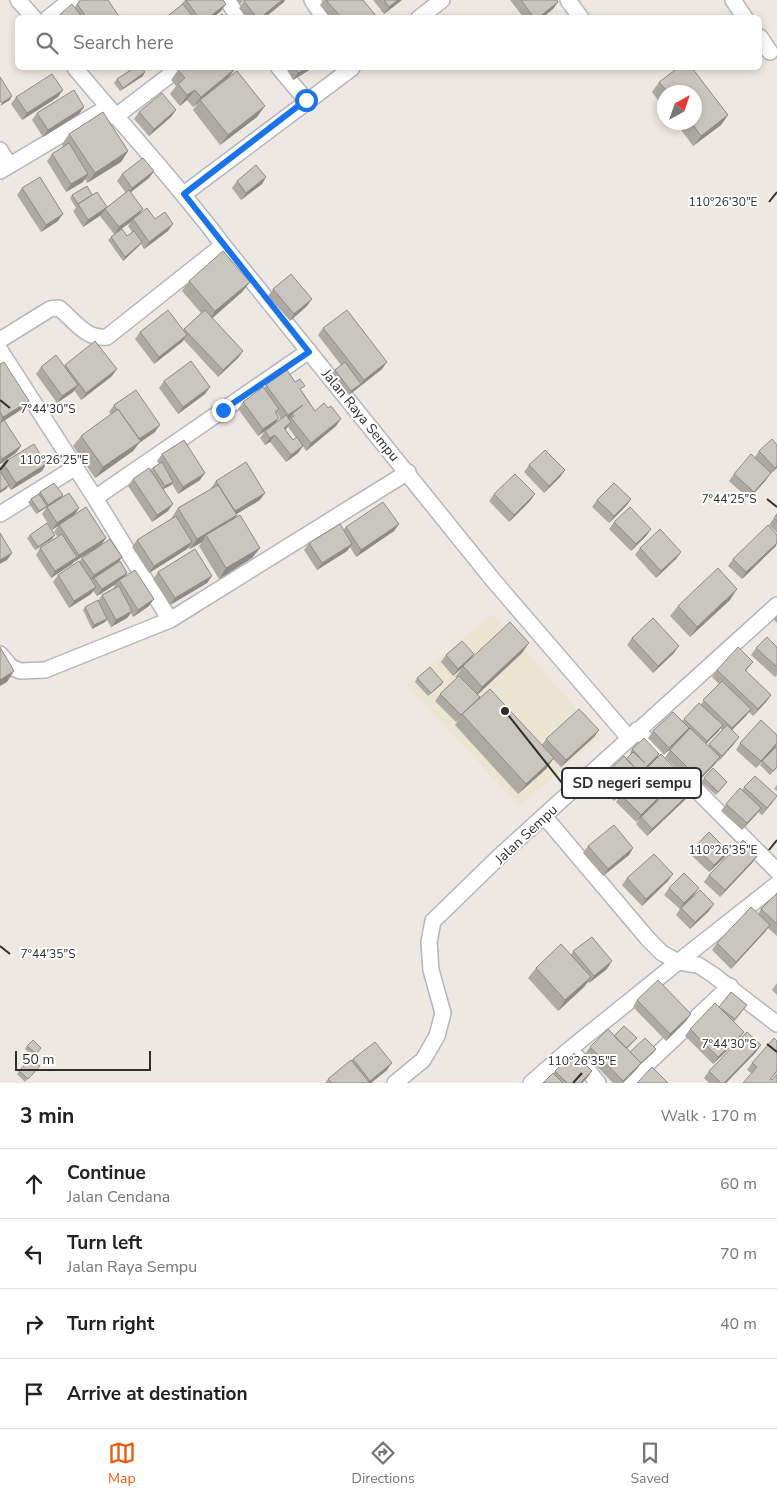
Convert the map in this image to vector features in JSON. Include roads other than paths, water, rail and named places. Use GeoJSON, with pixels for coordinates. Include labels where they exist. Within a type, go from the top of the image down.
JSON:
{"type":"FeatureCollection","features":[{"type":"Feature","properties":{"kind":"street"},"geometry":{"type":"LineString","coordinates":[[18,0],[31,15]]}},
{"type":"Feature","properties":{"kind":"street"},"geometry":{"type":"LineString","coordinates":[[52,15],[71,0]]}},
{"type":"Feature","properties":{"kind":"street"},"geometry":{"type":"LineString","coordinates":[[227,0],[237,15]]}},
{"type":"Feature","properties":{"kind":"street"},"geometry":{"type":"LineString","coordinates":[[312,0],[322,15]]}},
{"type":"Feature","properties":{"kind":"street"},"geometry":{"type":"LineString","coordinates":[[423,15],[442,0]]}},
{"type":"Feature","properties":{"kind":"street"},"geometry":{"type":"LineString","coordinates":[[568,0],[578,15]]}},
{"type":"Feature","properties":{"kind":"street"},"geometry":{"type":"LineString","coordinates":[[733,0],[744,15]]}},
{"type":"Feature","properties":{"kind":"street"},"geometry":{"type":"LineString","coordinates":[[762,40],[770,52]]}},
{"type":"Feature","properties":{"kind":"street","name":"Jalan Raya Sempu"},"geometry":{"type":"LineString","coordinates":[[77,70],[111,112],[184,194],[493,580],[633,734],[777,871]]}},
{"type":"Feature","properties":{"kind":"street"},"geometry":{"type":"LineString","coordinates":[[0,150],[5,168],[111,112],[176,70]]}},
{"type":"Feature","properties":{"kind":"street"},"geometry":{"type":"LineString","coordinates":[[281,70],[306,100]]}},
{"type":"Feature","properties":{"kind":"street"},"geometry":{"type":"LineString","coordinates":[[184,194],[306,100],[349,70]]}},
{"type":"Feature","properties":{"kind":"street"},"geometry":{"type":"LineString","coordinates":[[0,340],[38,315],[50,309],[59,308],[89,335],[98,338],[107,337],[223,245]]}},
{"type":"Feature","properties":{"kind":"street"},"geometry":{"type":"LineString","coordinates":[[95,498],[309,352]]}},
{"type":"Feature","properties":{"kind":"street"},"geometry":{"type":"LineString","coordinates":[[2,358],[76,467],[170,620]]}},
{"type":"Feature","properties":{"kind":"street"},"geometry":{"type":"LineString","coordinates":[[0,514],[76,467]]}},
{"type":"Feature","properties":{"kind":"street"},"geometry":{"type":"LineString","coordinates":[[0,654],[11,667],[20,671],[45,670],[170,620],[408,472]]}},
{"type":"Feature","properties":{"kind":"street","name":"Jalan Sempu"},"geometry":{"type":"LineString","coordinates":[[395,1083],[423,1060],[437,1036],[443,1013],[431,970],[429,942],[433,922],[544,816],[777,605]]}},
{"type":"Feature","properties":{"kind":"street"},"geometry":{"type":"LineString","coordinates":[[544,816],[662,953],[678,962],[698,965],[730,986],[777,1024]]}},
{"type":"Feature","properties":{"kind":"street"},"geometry":{"type":"LineString","coordinates":[[531,1083],[570,1049],[777,884]]}},
{"type":"Feature","properties":{"kind":"street"},"geometry":{"type":"LineString","coordinates":[[627,1083],[730,986]]}},
{"type":"Feature","properties":{"kind":"street"},"geometry":{"type":"LineString","coordinates":[[570,1049],[598,1083]]}},
{"type":"Feature","properties":{"kind":"place","name":"SD negeri sempu"},"geometry":{"type":"Point","coordinates":[505,711]}}]}
